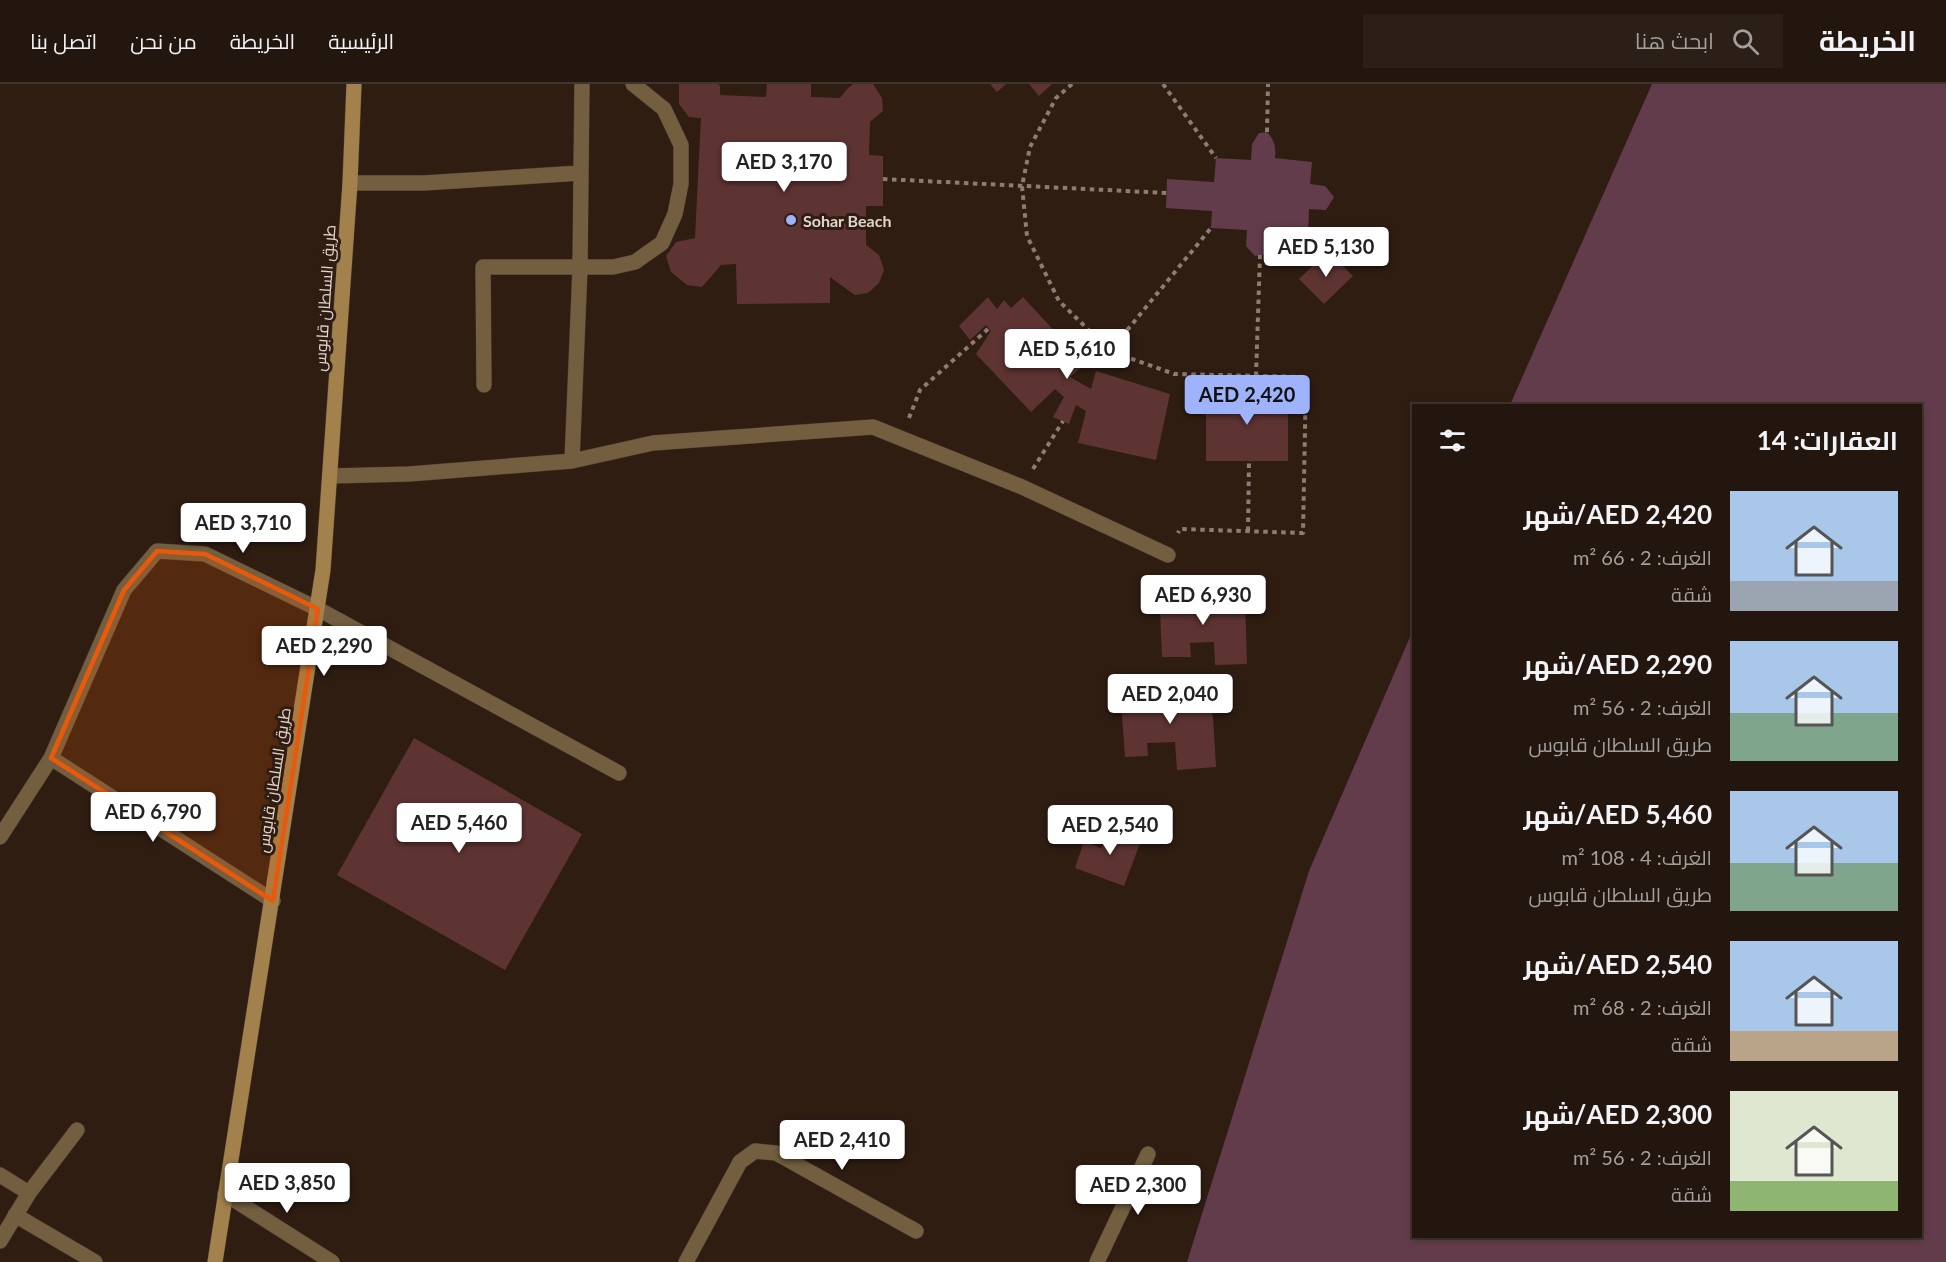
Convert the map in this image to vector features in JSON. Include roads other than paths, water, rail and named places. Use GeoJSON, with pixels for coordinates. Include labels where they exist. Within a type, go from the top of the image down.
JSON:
{"type":"FeatureCollection","features":[{"type":"Feature","properties":{"kind":"main road","name":"طريق السلطان قابوس"},"geometry":{"type":"LineString","coordinates":[[215,1262],[323,570],[350,183],[354,84]]}},
{"type":"Feature","properties":{"kind":"street"},"geometry":{"type":"LineString","coordinates":[[572,461],[580,268],[582,84]]}},
{"type":"Feature","properties":{"kind":"street"},"geometry":{"type":"LineString","coordinates":[[484,385],[483,267],[614,267],[635,262],[662,243],[675,214],[681,184],[681,145],[664,109],[633,84]]}},
{"type":"Feature","properties":{"kind":"street"},"geometry":{"type":"LineString","coordinates":[[350,183],[424,183],[580,173]]}},
{"type":"Feature","properties":{"kind":"street"},"geometry":{"type":"LineString","coordinates":[[330,476],[410,474],[572,461],[653,443],[873,427],[1022,487],[1168,555]]}},
{"type":"Feature","properties":{"kind":"street"},"geometry":{"type":"LineString","coordinates":[[0,837],[51,758],[124,590],[157,551],[205,554],[318,609],[619,773]]}},
{"type":"Feature","properties":{"kind":"street"},"geometry":{"type":"LineString","coordinates":[[51,758],[273,901]]}},
{"type":"Feature","properties":{"kind":"street"},"geometry":{"type":"LineString","coordinates":[[0,1241],[29,1193],[77,1130]]}},
{"type":"Feature","properties":{"kind":"street"},"geometry":{"type":"LineString","coordinates":[[686,1262],[740,1162],[755,1151],[776,1153],[916,1231]]}},
{"type":"Feature","properties":{"kind":"street"},"geometry":{"type":"LineString","coordinates":[[1097,1262],[1148,1154]]}},
{"type":"Feature","properties":{"kind":"street"},"geometry":{"type":"LineString","coordinates":[[0,1175],[29,1193]]}},
{"type":"Feature","properties":{"kind":"street"},"geometry":{"type":"LineString","coordinates":[[225,1194],[332,1262]]}},
{"type":"Feature","properties":{"kind":"street"},"geometry":{"type":"LineString","coordinates":[[15,1215],[95,1262]]}},
{"type":"Feature","properties":{"kind":"place","name":"Sohar Beach"},"geometry":{"type":"Point","coordinates":[791,220]}}]}
